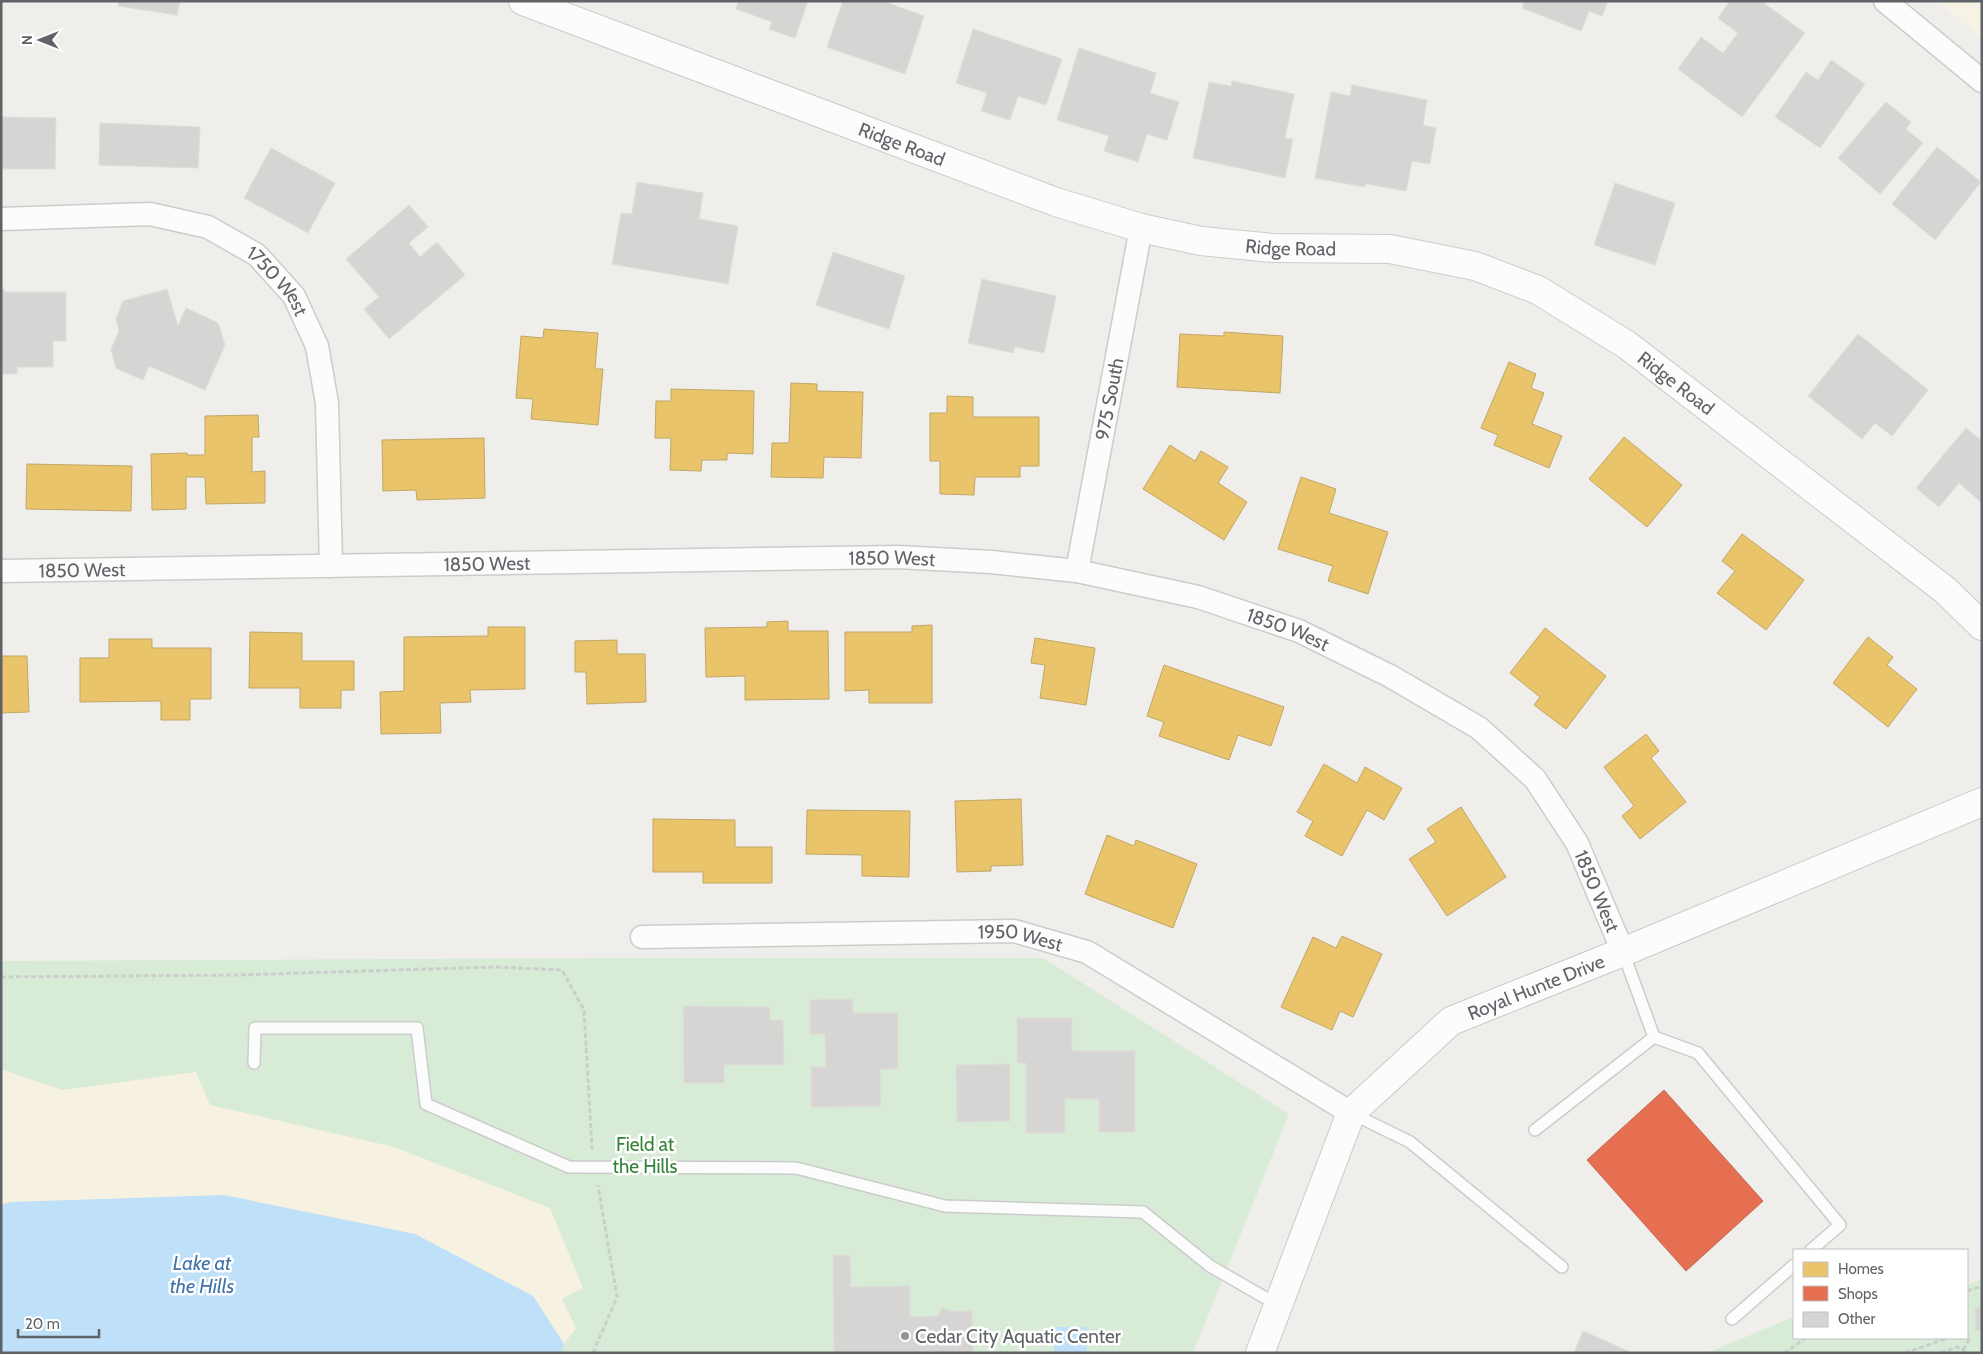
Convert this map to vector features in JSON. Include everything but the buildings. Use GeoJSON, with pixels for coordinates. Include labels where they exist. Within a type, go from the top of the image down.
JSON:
{"type":"FeatureCollection","features":[{"type":"Feature","properties":{"kind":"street","name":"Ridge Road"},"geometry":{"type":"LineString","coordinates":[[523,1],[1056,202],[1140,228],[1201,241],[1273,248],[1390,248],[1476,266],[1538,290],[1627,345],[1946,590],[1982,626]]}},
{"type":"Feature","properties":{"kind":"street"},"geometry":{"type":"LineString","coordinates":[[1885,1],[1982,81]]}},
{"type":"Feature","properties":{"kind":"street","name":"1750 West"},"geometry":{"type":"LineString","coordinates":[[1,219],[150,214],[208,227],[257,255],[294,296],[317,346],[327,404],[331,566]]}},
{"type":"Feature","properties":{"kind":"street","name":"975 South"},"geometry":{"type":"LineString","coordinates":[[1077,571],[1140,228]]}},
{"type":"Feature","properties":{"kind":"street","name":"1850 West"},"geometry":{"type":"LineString","coordinates":[[1,571],[898,557],[991,562],[1077,571],[1198,597],[1299,631],[1390,676],[1479,728],[1535,779],[1577,843],[1623,952]]}},
{"type":"Feature","properties":{"kind":"street","name":"Royal Hunte Drive"},"geometry":{"type":"LineString","coordinates":[[1260,1353],[1351,1113],[1452,1021],[1623,952],[1982,802]]}},
{"type":"Feature","properties":{"kind":"street","name":"1950 West"},"geometry":{"type":"LineString","coordinates":[[642,937],[1014,931],[1087,952],[1351,1113]]}},
{"type":"Feature","properties":{"kind":"lane"},"geometry":{"type":"LineString","coordinates":[[1623,952],[1654,1037],[1698,1053],[1840,1225],[1812,1249]]}},
{"type":"Feature","properties":{"kind":"lane"},"geometry":{"type":"LineString","coordinates":[[254,1062],[255,1028],[417,1028],[426,1104],[569,1167],[796,1168],[945,1206],[1143,1212],[1210,1266],[1278,1305]]}},
{"type":"Feature","properties":{"kind":"lane"},"geometry":{"type":"LineString","coordinates":[[1535,1130],[1654,1037]]}},
{"type":"Feature","properties":{"kind":"lane"},"geometry":{"type":"LineString","coordinates":[[1351,1113],[1410,1142],[1562,1267]]}},
{"type":"Feature","properties":{"kind":"lane"},"geometry":{"type":"LineString","coordinates":[[1732,1319],[1793,1266]]}},
{"type":"Feature","properties":{"kind":"path"},"geometry":{"type":"LineString","coordinates":[[1968,1291],[1982,1286]]}},
{"type":"Feature","properties":{"kind":"path"},"geometry":{"type":"LineString","coordinates":[[1963,1350],[1969,1340],[1968,1337]]}},
{"type":"Feature","properties":{"kind":"path"},"geometry":{"type":"LineString","coordinates":[[1784,1353],[1805,1339]]}},
{"type":"Feature","properties":{"kind":"path"},"geometry":{"type":"LineString","coordinates":[[1905,1353],[1945,1339]]}},
{"type":"Feature","properties":{"kind":"path"},"geometry":{"type":"LineString","coordinates":[[1941,1353],[1957,1347],[1968,1353]]}},
{"type":"Feature","properties":{"kind":"shaded area"},"geometry":{"type":"Polygon","coordinates":[[[1937,1],[1982,1],[1982,38],[1937,1]]]}},
{"type":"Feature","properties":{"kind":"green space","name":"Field at the Hills"},"geometry":{"type":"Polygon","coordinates":[[[1043,958],[1289,1114],[1193,1353],[1,1353],[1,961],[1043,958]]]}},
{"type":"Feature","properties":{"kind":"green space"},"geometry":{"type":"Polygon","coordinates":[[[1982,1279],[1982,1353],[1707,1353],[1793,1317],[1793,1339],[1968,1339],[1968,1285],[1982,1279]]]}},
{"type":"Feature","properties":{"kind":"sand"},"geometry":{"type":"Polygon","coordinates":[[[1,1069],[62,1090],[196,1072],[210,1105],[394,1147],[550,1208],[583,1288],[562,1299],[576,1328],[564,1344],[533,1296],[11,1202],[1,1205],[1,1069]]]}},
{"type":"Feature","properties":{"kind":"water","name":"Lake at the Hills"},"geometry":{"type":"Polygon","coordinates":[[[224,1195],[415,1234],[533,1296],[564,1344],[561,1353],[1,1353],[1,1205],[11,1202],[224,1195]]]}},
{"type":"Feature","properties":{"kind":"water"},"geometry":{"type":"Polygon","coordinates":[[[1055,1327],[1087,1327],[1087,1353],[1054,1353],[1055,1327]]]}},
{"type":"Feature","properties":{"kind":"place","name":"Cedar City Aquatic Center"},"geometry":{"type":"Point","coordinates":[905,1336]}}]}
